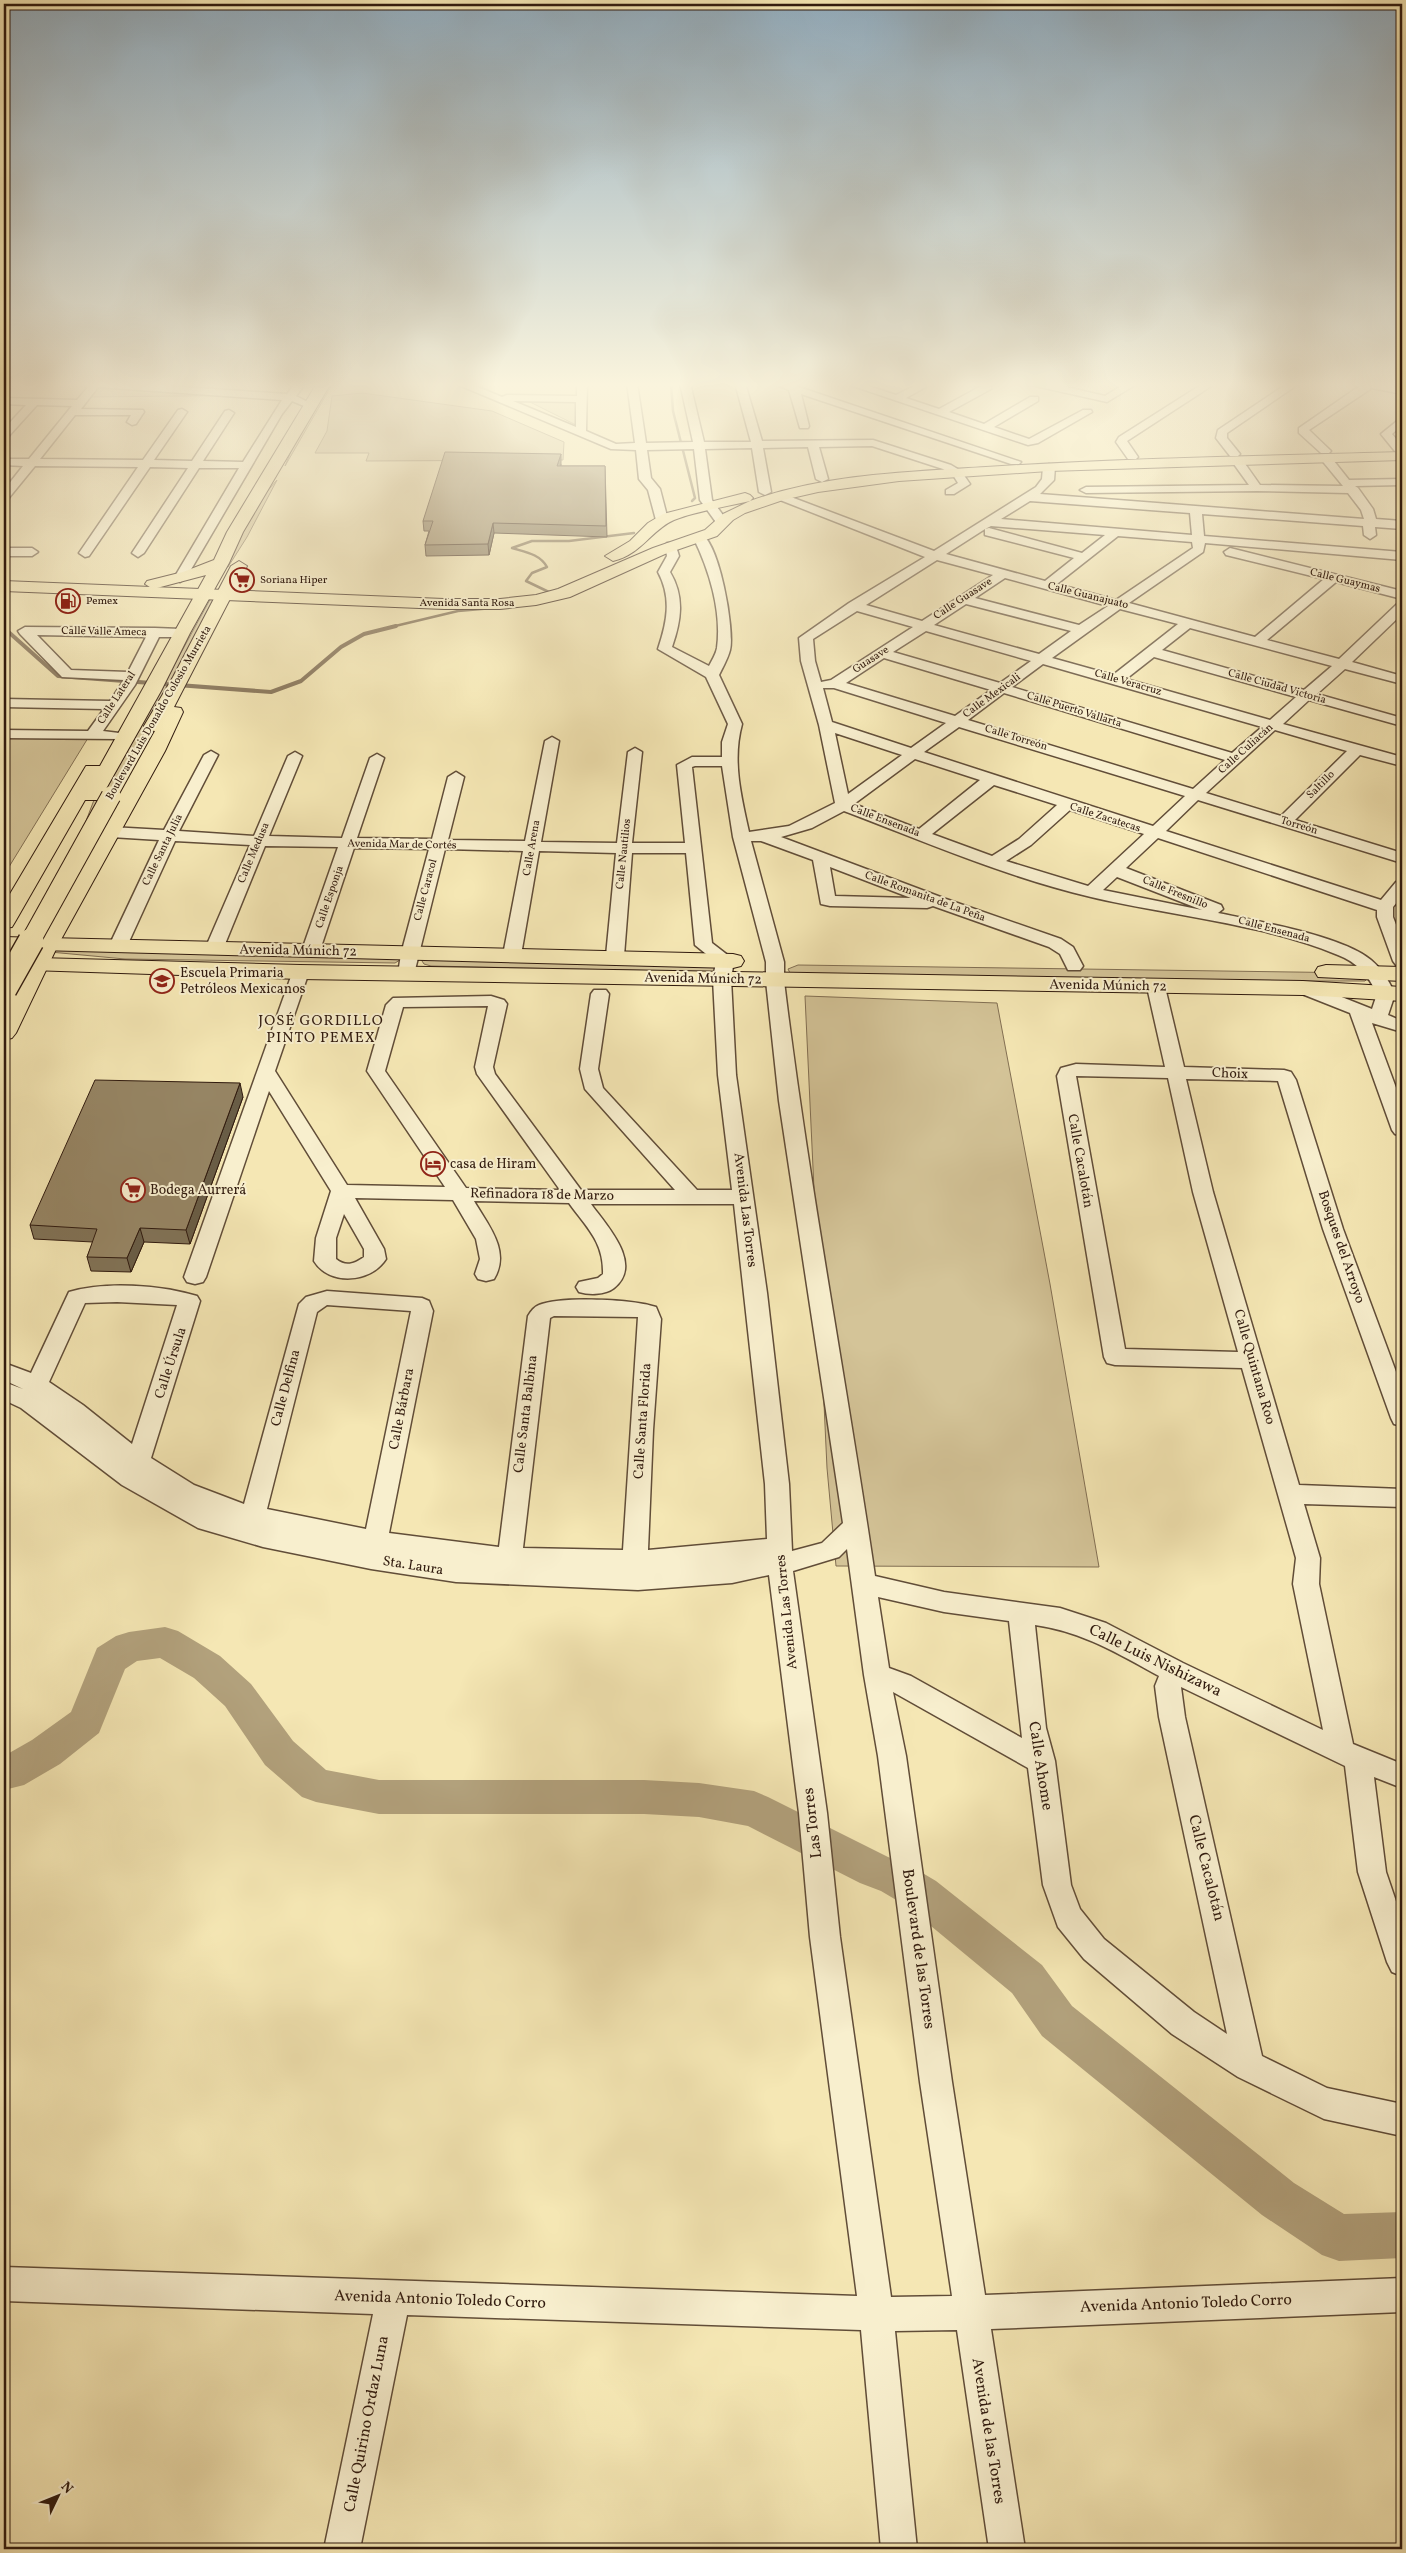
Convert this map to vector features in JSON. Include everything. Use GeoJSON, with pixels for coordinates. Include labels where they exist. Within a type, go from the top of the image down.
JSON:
{"type":"FeatureCollection","features":[{"type":"Feature","properties":{"kind":"main road","name":"Boulevard Luis Donaldo Colosio Murrieta"},"geometry":{"type":"LineString","coordinates":[[166,686],[181,633],[221,564],[235,532],[252,502]]}},
{"type":"Feature","properties":{"kind":"main road","name":"Avenida Santa Rosa"},"geometry":{"type":"LineString","coordinates":[[226,591],[482,594],[512,591],[555,582],[579,572],[631,547],[662,520],[737,502]]}},
{"type":"Feature","properties":{"kind":"main road","name":"Avenida Santa Rosa"},"geometry":{"type":"LineString","coordinates":[[226,591],[444,604],[517,602],[571,591],[676,544],[699,537],[716,529],[722,522],[756,502]]}},
{"type":"Feature","properties":{"kind":"main road"},"geometry":{"type":"LineString","coordinates":[[645,536],[665,543],[676,544]]}},
{"type":"Feature","properties":{"kind":"main road","name":"Boulevard Luis Donaldo Colosio Murrieta"},"geometry":{"type":"LineString","coordinates":[[4,956],[166,686],[226,591],[246,550]]}},
{"type":"Feature","properties":{"kind":"main road"},"geometry":{"type":"LineString","coordinates":[[4,586],[157,587],[221,564]]}},
{"type":"Feature","properties":{"kind":"main road"},"geometry":{"type":"LineString","coordinates":[[4,578],[157,587],[203,596]]}},
{"type":"Feature","properties":{"kind":"main road"},"geometry":{"type":"LineString","coordinates":[[157,587],[178,596],[203,596],[226,591]]}},
{"type":"Feature","properties":{"kind":"main road"},"geometry":{"type":"LineString","coordinates":[[4,922],[137,698],[166,686],[177,704],[111,832],[43,955],[9,992],[4,1033]]}},
{"type":"Feature","properties":{"kind":"main road","name":"Boulevard Luis Donaldo Colosio Murrieta"},"geometry":{"type":"LineString","coordinates":[[9,992],[101,796]]}},
{"type":"Feature","properties":{"kind":"main road"},"geometry":{"type":"LineString","coordinates":[[17,900],[18,905],[23,909],[36,914],[53,912],[69,905]]}},
{"type":"Feature","properties":{"kind":"main road","name":"Avenida Múnich 72"},"geometry":{"type":"LineString","coordinates":[[4,944],[43,955],[300,972],[512,956],[615,956],[724,970]]}},
{"type":"Feature","properties":{"kind":"main road","name":"Avenida Múnich 72"},"geometry":{"type":"LineString","coordinates":[[4,965],[43,955],[118,946],[312,950],[408,964],[775,971],[1156,987],[1388,987],[1402,974]]}},
{"type":"Feature","properties":{"kind":"main road","name":"Avenida Múnich 72"},"geometry":{"type":"LineString","coordinates":[[775,971],[1074,966],[1388,987]]}},
{"type":"Feature","properties":{"kind":"street"},"geometry":{"type":"LineString","coordinates":[[85,553],[119,502]]}},
{"type":"Feature","properties":{"kind":"street"},"geometry":{"type":"LineString","coordinates":[[138,554],[170,502]]}},
{"type":"Feature","properties":{"kind":"street"},"geometry":{"type":"LineString","coordinates":[[180,578],[224,502]]}},
{"type":"Feature","properties":{"kind":"street"},"geometry":{"type":"LineString","coordinates":[[657,502],[662,520]]}},
{"type":"Feature","properties":{"kind":"street"},"geometry":{"type":"LineString","coordinates":[[707,502],[722,522]]}},
{"type":"Feature","properties":{"kind":"street","name":"Calle Guanajuato"},"geometry":{"type":"LineString","coordinates":[[793,502],[915,550],[1402,680]]}},
{"type":"Feature","properties":{"kind":"street","name":"Calle Ensenada"},"geometry":{"type":"LineString","coordinates":[[1020,502],[806,638],[808,662],[826,725],[843,805],[922,834],[946,847],[1091,892],[1234,920],[1345,951],[1355,955],[1388,987]]}},
{"type":"Feature","properties":{"kind":"street"},"geometry":{"type":"LineString","coordinates":[[1100,502],[1402,525]]}},
{"type":"Feature","properties":{"kind":"street"},"geometry":{"type":"LineString","coordinates":[[1286,517],[1296,509],[1292,502]]}},
{"type":"Feature","properties":{"kind":"street"},"geometry":{"type":"LineString","coordinates":[[1362,502],[1367,509],[1371,523],[1369,526],[1372,553]]}},
{"type":"Feature","properties":{"kind":"street"},"geometry":{"type":"LineString","coordinates":[[1196,510],[1200,542]]}},
{"type":"Feature","properties":{"kind":"street"},"geometry":{"type":"LineString","coordinates":[[984,526],[1115,532],[1200,542],[1402,556]]}},
{"type":"Feature","properties":{"kind":"street"},"geometry":{"type":"LineString","coordinates":[[984,526],[1084,557]]}},
{"type":"Feature","properties":{"kind":"street"},"geometry":{"type":"LineString","coordinates":[[1047,585],[1115,532]]}},
{"type":"Feature","properties":{"kind":"street"},"geometry":{"type":"LineString","coordinates":[[699,537],[711,560],[722,612],[724,649],[712,675]]}},
{"type":"Feature","properties":{"kind":"street","name":"Calle Guaymas"},"geometry":{"type":"LineString","coordinates":[[1200,542],[1402,595]]}},
{"type":"Feature","properties":{"kind":"street","name":"Calle Mexicali"},"geometry":{"type":"LineString","coordinates":[[741,837],[766,837],[818,822],[959,721],[1081,630],[1199,549],[1200,542]]}},
{"type":"Feature","properties":{"kind":"street"},"geometry":{"type":"LineString","coordinates":[[676,544],[673,556],[664,572],[672,583],[675,592],[673,626],[666,649],[707,670],[712,675],[735,724],[730,734],[729,762],[741,837],[775,971],[789,1101],[841,1424],[864,1584]]}},
{"type":"Feature","properties":{"kind":"street"},"geometry":{"type":"LineString","coordinates":[[4,552],[32,552]]}},
{"type":"Feature","properties":{"kind":"street","name":"Calle Guasave"},"geometry":{"type":"LineString","coordinates":[[924,625],[1003,574]]}},
{"type":"Feature","properties":{"kind":"street"},"geometry":{"type":"LineString","coordinates":[[1258,642],[1333,578]]}},
{"type":"Feature","properties":{"kind":"street"},"geometry":{"type":"LineString","coordinates":[[963,599],[1081,630]]}},
{"type":"Feature","properties":{"kind":"street","name":"Calle Veracruz"},"geometry":{"type":"LineString","coordinates":[[854,606],[1402,762]]}},
{"type":"Feature","properties":{"kind":"street","name":"Calle Culiacán"},"geometry":{"type":"LineString","coordinates":[[1091,892],[1402,607]]}},
{"type":"Feature","properties":{"kind":"street"},"geometry":{"type":"LineString","coordinates":[[1116,680],[1188,622]]}},
{"type":"Feature","properties":{"kind":"street","name":"Guasave"},"geometry":{"type":"LineString","coordinates":[[815,687],[835,684],[924,625]]}},
{"type":"Feature","properties":{"kind":"street","name":"Calle Valle Ameca"},"geometry":{"type":"LineString","coordinates":[[131,680],[67,674],[25,632],[181,633]]}},
{"type":"Feature","properties":{"kind":"street","name":"Calle Lateral"},"geometry":{"type":"LineString","coordinates":[[92,736],[131,680],[155,632]]}},
{"type":"Feature","properties":{"kind":"street","name":"Calle Ciudad Victoria"},"geometry":{"type":"LineString","coordinates":[[1152,652],[1402,722]]}},
{"type":"Feature","properties":{"kind":"street","name":"Calle Puerto Vallarta"},"geometry":{"type":"LineString","coordinates":[[883,653],[1236,758]]}},
{"type":"Feature","properties":{"kind":"street","name":"Calle Torreón"},"geometry":{"type":"LineString","coordinates":[[835,684],[1196,795]]}},
{"type":"Feature","properties":{"kind":"street"},"geometry":{"type":"LineString","coordinates":[[4,703],[113,705]]}},
{"type":"Feature","properties":{"kind":"street","name":"Calle Zacatecas"},"geometry":{"type":"LineString","coordinates":[[826,725],[1154,834],[1385,908]]}},
{"type":"Feature","properties":{"kind":"street"},"geometry":{"type":"LineString","coordinates":[[4,734],[114,736]]}},
{"type":"Feature","properties":{"kind":"street","name":"Calle Arena"},"geometry":{"type":"LineString","coordinates":[[512,956],[552,741]]}},
{"type":"Feature","properties":{"kind":"street","name":"Saltillo"},"geometry":{"type":"LineString","coordinates":[[1285,821],[1357,749]]}},
{"type":"Feature","properties":{"kind":"street","name":"Calle Nautilios"},"geometry":{"type":"LineString","coordinates":[[615,956],[624,847],[636,752]]}},
{"type":"Feature","properties":{"kind":"street","name":"Calle Santa Julia"},"geometry":{"type":"LineString","coordinates":[[118,946],[169,836],[211,755]]}},
{"type":"Feature","properties":{"kind":"street","name":"Calle Medusa"},"geometry":{"type":"LineString","coordinates":[[214,949],[295,756]]}},
{"type":"Feature","properties":{"kind":"street","name":"Calle Esponja"},"geometry":{"type":"LineString","coordinates":[[312,950],[377,758]]}},
{"type":"Feature","properties":{"kind":"street"},"geometry":{"type":"LineString","coordinates":[[724,970],[704,945],[684,765],[692,761],[729,762]]}},
{"type":"Feature","properties":{"kind":"street","name":"Calle Caracol"},"geometry":{"type":"LineString","coordinates":[[408,964],[456,778]]}},
{"type":"Feature","properties":{"kind":"street"},"geometry":{"type":"LineString","coordinates":[[922,834],[990,780]]}},
{"type":"Feature","properties":{"kind":"street","name":"Torreón"},"geometry":{"type":"LineString","coordinates":[[1196,795],[1402,858]]}},
{"type":"Feature","properties":{"kind":"street"},"geometry":{"type":"LineString","coordinates":[[993,863],[1025,842],[1066,805]]}},
{"type":"Feature","properties":{"kind":"street","name":"Avenida Mar de Cortés"},"geometry":{"type":"LineString","coordinates":[[111,832],[259,841],[348,844],[682,849],[693,846]]}},
{"type":"Feature","properties":{"kind":"street","name":"Calle Romanita de La Peña"},"geometry":{"type":"LineString","coordinates":[[766,837],[940,903],[1063,946],[1074,966]]}},
{"type":"Feature","properties":{"kind":"street"},"geometry":{"type":"LineString","coordinates":[[821,859],[827,900],[940,903]]}},
{"type":"Feature","properties":{"kind":"street","name":"Calle Fresnillo"},"geometry":{"type":"LineString","coordinates":[[1115,870],[1199,901],[1234,920]]}},
{"type":"Feature","properties":{"kind":"street"},"geometry":{"type":"LineString","coordinates":[[1402,885],[1385,908],[1386,917],[1402,961]]}},
{"type":"Feature","properties":{"kind":"street","name":"Avenida Las Torres"},"geometry":{"type":"LineString","coordinates":[[724,970],[727,1075],[776,1474],[781,1555],[798,1710]]}},
{"type":"Feature","properties":{"kind":"street"},"geometry":{"type":"LineString","coordinates":[[196,1276],[300,972]]}},
{"type":"Feature","properties":{"kind":"street","name":"Calle Quintana Roo"},"geometry":{"type":"LineString","coordinates":[[1156,987],[1203,1192],[1253,1360],[1308,1558],[1306,1584],[1349,1754],[1372,1872],[1402,1962]]}},
{"type":"Feature","properties":{"kind":"street"},"geometry":{"type":"LineString","coordinates":[[1378,1018],[1388,987]]}},
{"type":"Feature","properties":{"kind":"street"},"geometry":{"type":"LineString","coordinates":[[1303,988],[1359,1012],[1402,1027]]}},
{"type":"Feature","properties":{"kind":"street"},"geometry":{"type":"LineString","coordinates":[[600,994],[589,1069],[594,1089],[692,1197]]}},
{"type":"Feature","properties":{"kind":"street"},"geometry":{"type":"LineString","coordinates":[[486,1274],[491,1259],[491,1250],[459,1194],[376,1071],[395,1005],[399,1002],[491,1001],[498,1004],[484,1067],[486,1074],[577,1197],[610,1245],[614,1257],[613,1277],[604,1285],[587,1287]]}},
{"type":"Feature","properties":{"kind":"street"},"geometry":{"type":"LineString","coordinates":[[1359,1012],[1402,1130]]}},
{"type":"Feature","properties":{"kind":"street","name":"Calle Cacalotán"},"geometry":{"type":"LineString","coordinates":[[1176,1072],[1076,1070],[1068,1072],[1066,1076],[1115,1357],[1253,1360]]}},
{"type":"Feature","properties":{"kind":"street","name":"Choix"},"geometry":{"type":"LineString","coordinates":[[1176,1072],[1284,1076]]}},
{"type":"Feature","properties":{"kind":"street","name":"Refinadora 18 de Marzo"},"geometry":{"type":"LineString","coordinates":[[267,1073],[341,1191],[577,1197],[743,1197]]}},
{"type":"Feature","properties":{"kind":"street"},"geometry":{"type":"LineString","coordinates":[[1382,1075],[1402,1083]]}},
{"type":"Feature","properties":{"kind":"street","name":"Bosques del Arroyo"},"geometry":{"type":"LineString","coordinates":[[1284,1076],[1288,1080],[1333,1228],[1402,1418]]}},
{"type":"Feature","properties":{"kind":"street","name":"Calle Úrsula"},"geometry":{"type":"LineString","coordinates":[[33,1394],[77,1297],[88,1295],[133,1296],[182,1298],[190,1301],[134,1471]]}},
{"type":"Feature","properties":{"kind":"street","name":"Calle Delfina"},"geometry":{"type":"LineString","coordinates":[[249,1524],[307,1309],[314,1302],[326,1298],[372,1300]]}},
{"type":"Feature","properties":{"kind":"street","name":"Calle Bárbara"},"geometry":{"type":"LineString","coordinates":[[372,1300],[414,1303],[421,1306],[422,1311],[374,1550]]}},
{"type":"Feature","properties":{"kind":"street","name":"Calle Santa Balbina"},"geometry":{"type":"LineString","coordinates":[[508,1566],[539,1316],[544,1311],[552,1308],[599,1308]]}},
{"type":"Feature","properties":{"kind":"street","name":"Calle Santa Florida"},"geometry":{"type":"LineString","coordinates":[[599,1308],[640,1309],[648,1312],[650,1319],[641,1430],[636,1569]]}},
{"type":"Feature","properties":{"kind":"street","name":"Sta. Laura"},"geometry":{"type":"LineString","coordinates":[[4,1371],[134,1471],[207,1521],[249,1524],[374,1550],[456,1572],[508,1566],[732,1573],[781,1555],[830,1550],[855,1527]]}},
{"type":"Feature","properties":{"kind":"street","name":"Sta. Laura"},"geometry":{"type":"LineString","coordinates":[[4,1390],[33,1394]]}},
{"type":"Feature","properties":{"kind":"street"},"geometry":{"type":"LineString","coordinates":[[1289,1494],[1402,1498]]}},
{"type":"Feature","properties":{"kind":"street","name":"Calle Luis Nishizawa"},"geometry":{"type":"LineString","coordinates":[[864,1584],[936,1601],[1060,1618],[1098,1630],[1174,1671],[1349,1754],[1402,1776]]}},
{"type":"Feature","properties":{"kind":"street","name":"Boulevard de las Torres"},"geometry":{"type":"LineString","coordinates":[[864,1584],[877,1674],[892,1756],[970,2313]]}},
{"type":"Feature","properties":{"kind":"street","name":"Calle Ahome"},"geometry":{"type":"LineString","coordinates":[[1021,1613],[1033,1728],[1041,1761],[1057,1885],[1068,1917],[1094,1949],[1183,2024],[1249,2066]]}},
{"type":"Feature","properties":{"kind":"street","name":"Calle Cacalotán"},"geometry":{"type":"LineString","coordinates":[[1174,1671],[1168,1686],[1172,1717],[1222,1931],[1249,2066]]}},
{"type":"Feature","properties":{"kind":"street"},"geometry":{"type":"LineString","coordinates":[[877,1674],[902,1684],[969,1723],[1041,1761]]}},
{"type":"Feature","properties":{"kind":"street","name":"Las Torres"},"geometry":{"type":"LineString","coordinates":[[798,1710],[813,1812],[824,1937],[876,2314]]}},
{"type":"Feature","properties":{"kind":"street"},"geometry":{"type":"LineString","coordinates":[[1249,2066],[1324,2103],[1402,2120]]}},
{"type":"Feature","properties":{"kind":"street","name":"Avenida Antonio Toledo Corro"},"geometry":{"type":"LineString","coordinates":[[4,2284],[876,2314],[970,2313],[1402,2295]]}},
{"type":"Feature","properties":{"kind":"street","name":"Calle Quirino Ordaz Luna"},"geometry":{"type":"LineString","coordinates":[[342,2549],[393,2298]]}},
{"type":"Feature","properties":{"kind":"street","name":"Avenida de las Torres"},"geometry":{"type":"LineString","coordinates":[[970,2313],[1007,2549]]}},
{"type":"Feature","properties":{"kind":"street"},"geometry":{"type":"LineString","coordinates":[[876,2314],[899,2549]]}},
{"type":"Feature","properties":{"kind":"shaded area"},"geometry":{"type":"Polygon","coordinates":[[[258,502],[265,502],[228,567],[223,567],[236,547],[258,502]]]}},
{"type":"Feature","properties":{"kind":"shaded area"},"geometry":{"type":"Polygon","coordinates":[[[212,596],[215,597],[176,676],[93,824],[78,842],[94,800],[122,752],[142,724],[212,596]]]}},
{"type":"Feature","properties":{"kind":"shaded area"},"geometry":{"type":"Polygon","coordinates":[[[4,736],[88,738],[4,875],[4,736]]]}},
{"type":"Feature","properties":{"kind":"shaded area"},"geometry":{"type":"Polygon","coordinates":[[[50,947],[402,955],[400,960],[395,963],[125,959],[50,952],[50,947]]]}},
{"type":"Feature","properties":{"kind":"shaded area"},"geometry":{"type":"Polygon","coordinates":[[[420,958],[718,962],[716,972],[431,966],[424,964],[420,958]]]}},
{"type":"Feature","properties":{"kind":"shaded area"},"geometry":{"type":"Polygon","coordinates":[[[798,965],[1363,973],[1368,978],[1365,981],[1234,981],[790,973],[788,969],[798,965]]]}},
{"type":"Feature","properties":{"kind":"shaded area"},"geometry":{"type":"Polygon","coordinates":[[[805,996],[997,1003],[1050,1284],[1099,1567],[836,1566],[827,1468],[805,996]]]}},
{"type":"Feature","properties":{"kind":"building"},"geometry":{"type":"Polygon","coordinates":[[[429,502],[606,502],[606,526],[493,523],[488,544],[425,545],[433,521],[423,521],[429,502]]]}},
{"type":"Feature","properties":{"kind":"building","name":"Bodega Aurrerá"},"geometry":{"type":"Polygon","coordinates":[[[95,1080],[240,1083],[186,1230],[140,1228],[127,1258],[87,1257],[97,1229],[30,1225],[95,1080]]]}},
{"type":"Feature","properties":{"kind":"waterway"},"geometry":{"type":"LineString","coordinates":[[549,594],[551,593],[526,581],[532,573],[547,567],[544,563],[532,554],[512,548],[532,541],[569,541],[634,533]]}},
{"type":"Feature","properties":{"kind":"waterway"},"geometry":{"type":"LineString","coordinates":[[391,627],[458,611],[493,608]]}},
{"type":"Feature","properties":{"kind":"waterway"},"geometry":{"type":"LineString","coordinates":[[4,628],[58,676],[271,692],[301,681],[341,647],[364,634],[396,626]]}},
{"type":"Feature","properties":{"kind":"waterway"},"geometry":{"type":"LineString","coordinates":[[4,1773],[10,1773],[46,1752],[86,1722],[110,1659],[129,1647],[165,1642],[207,1667],[238,1695],[279,1753],[316,1785],[379,1797],[644,1797],[699,1800],[754,1809],[874,1870],[895,1878],[922,1894],[1027,1979],[1057,2021],[1278,2199],[1339,2238],[1402,2235]]}},
{"type":"Feature","properties":{"kind":"place","name":"Soriana Hiper"},"geometry":{"type":"Point","coordinates":[242,580]}},
{"type":"Feature","properties":{"kind":"place","name":"Pemex"},"geometry":{"type":"Point","coordinates":[68,601]}},
{"type":"Feature","properties":{"kind":"place","name":"Escuela Primaria Petróleos Mexicanos"},"geometry":{"type":"Point","coordinates":[162,981]}},
{"type":"Feature","properties":{"kind":"place","name":"casa de Hiram"},"geometry":{"type":"Point","coordinates":[433,1164]}},
{"type":"Feature","properties":{"kind":"place","name":"Bodega Aurrerá"},"geometry":{"type":"Point","coordinates":[133,1190]}},
{"type":"Feature","properties":{"kind":"district","name":"JOSÉ GORDILLO PINTO PEMEX"},"geometry":{"type":"Point","coordinates":[321,1030]}}]}
